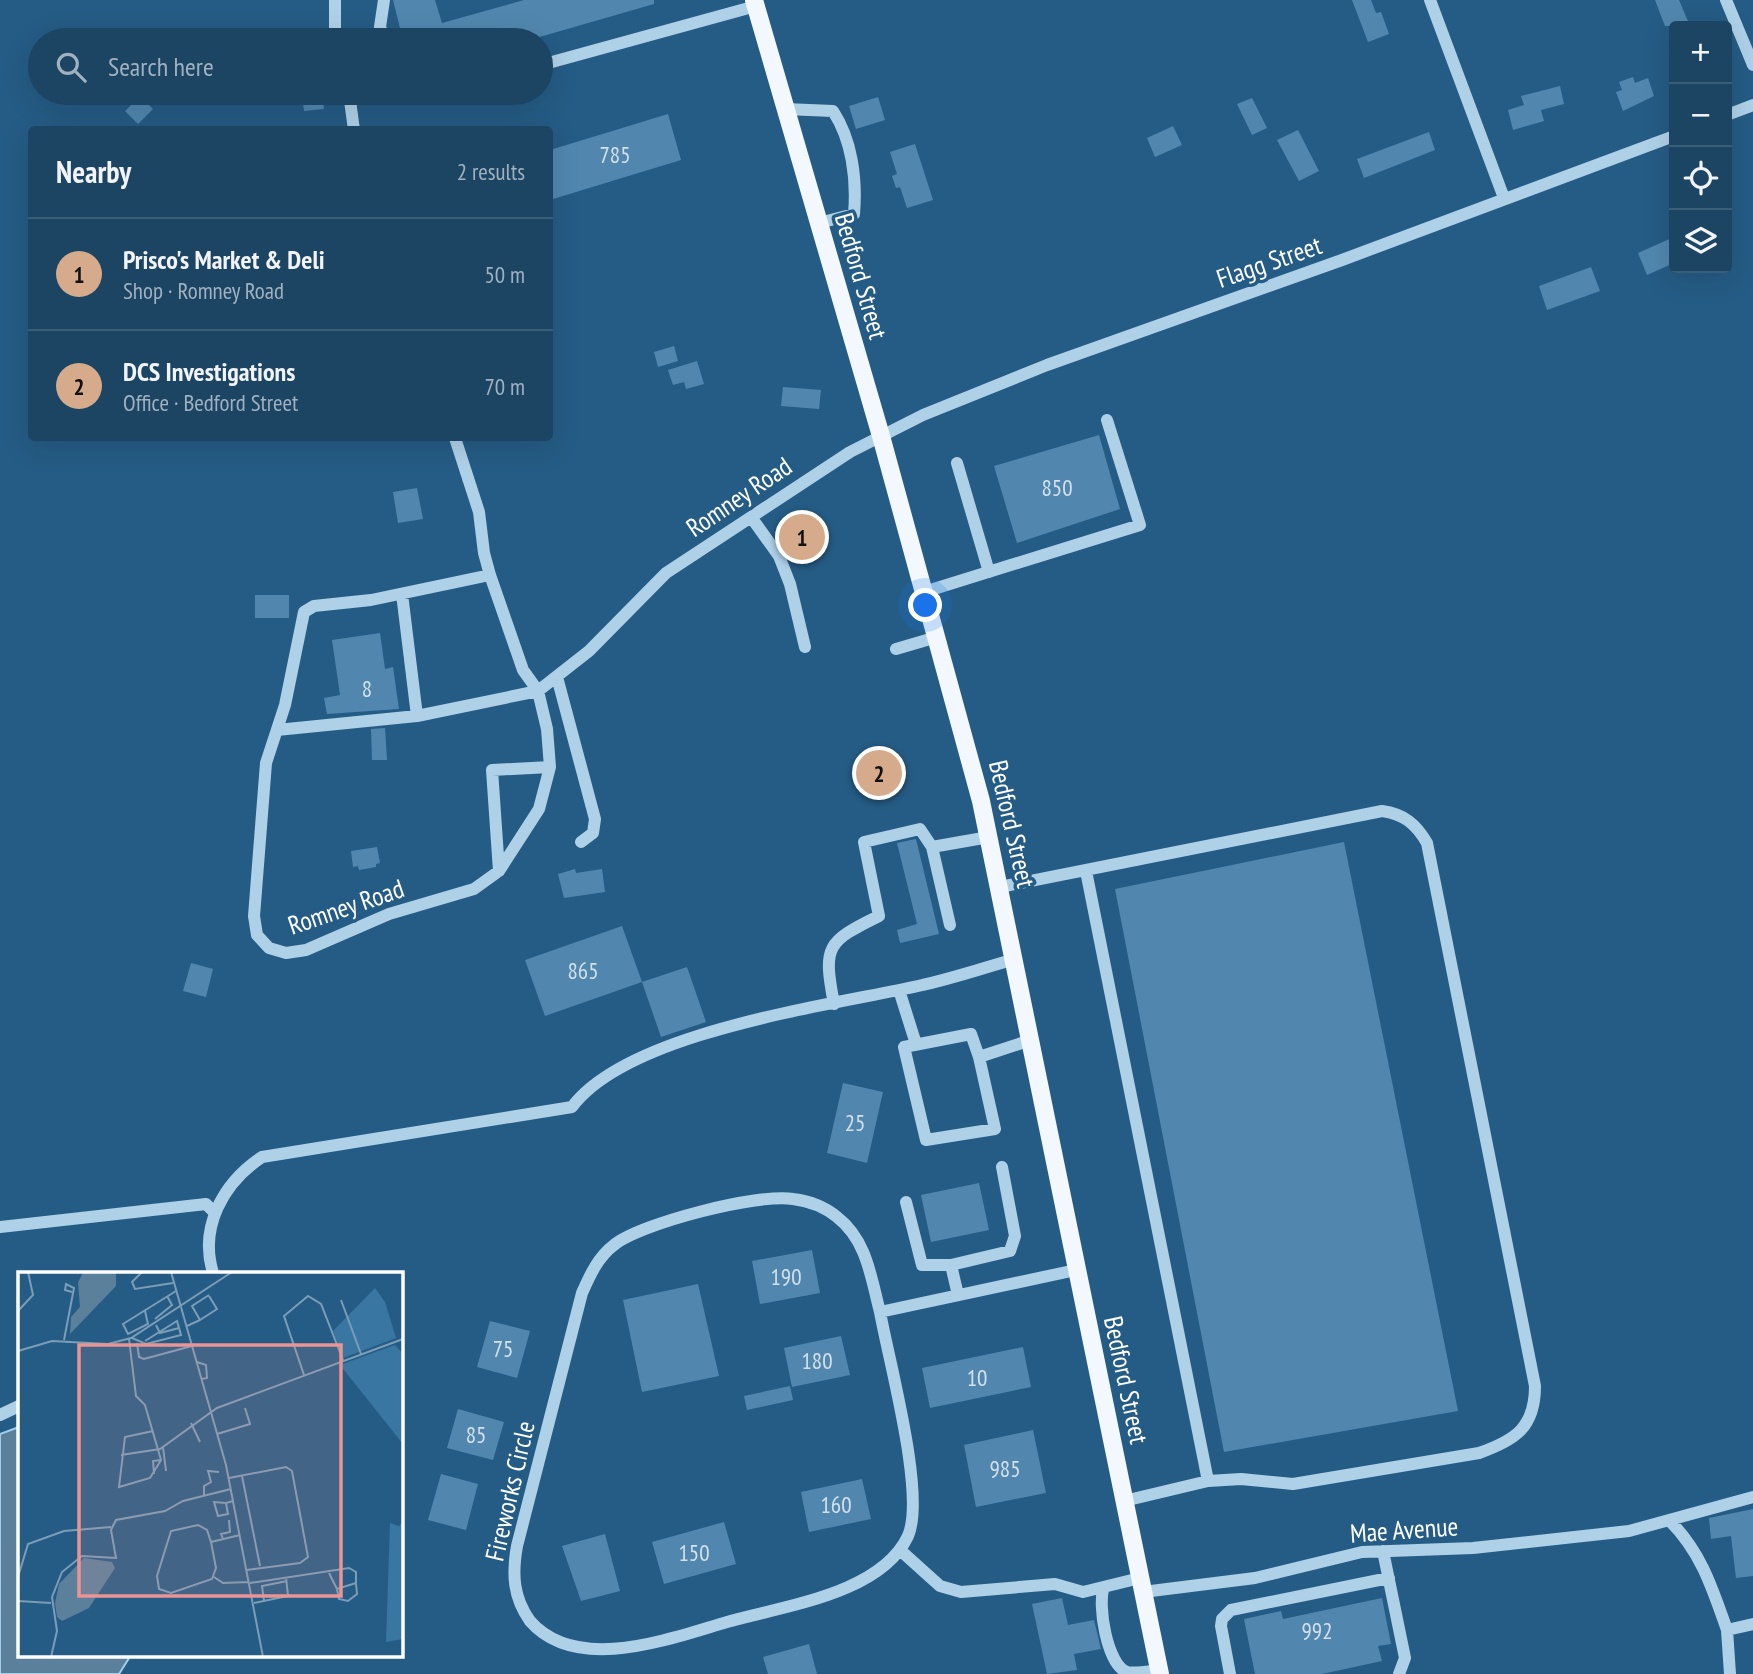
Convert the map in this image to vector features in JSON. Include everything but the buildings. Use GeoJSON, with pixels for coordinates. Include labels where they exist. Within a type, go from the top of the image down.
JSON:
{"type":"FeatureCollection","features":[{"type":"Feature","properties":{"kind":"main road","name":"Bedford Street"},"geometry":{"type":"LineString","coordinates":[[755,3],[881,436],[989,837],[1160,1672]]}},
{"type":"Feature","properties":{"kind":"street"},"geometry":{"type":"LineString","coordinates":[[335,0],[335,28]]}},
{"type":"Feature","properties":{"kind":"street"},"geometry":{"type":"LineString","coordinates":[[380,28],[384,0]]}},
{"type":"Feature","properties":{"kind":"street"},"geometry":{"type":"LineString","coordinates":[[1430,0],[1504,198]]}},
{"type":"Feature","properties":{"kind":"street"},"geometry":{"type":"LineString","coordinates":[[1726,0],[1753,65]]}},
{"type":"Feature","properties":{"kind":"street"},"geometry":{"type":"LineString","coordinates":[[553,62],[755,3]]}},
{"type":"Feature","properties":{"kind":"street"},"geometry":{"type":"LineString","coordinates":[[351,105],[353,126]]}},
{"type":"Feature","properties":{"kind":"street"},"geometry":{"type":"LineString","coordinates":[[1732,113],[1753,105]]}},
{"type":"Feature","properties":{"kind":"street"},"geometry":{"type":"LineString","coordinates":[[785,109],[833,111],[847,132],[856,197],[855,214],[818,223]]}},
{"type":"Feature","properties":{"kind":"street","name":"Flagg Street"},"geometry":{"type":"LineString","coordinates":[[881,436],[1016,377],[1342,260],[1669,138]]}},
{"type":"Feature","properties":{"kind":"street"},"geometry":{"type":"LineString","coordinates":[[924,592],[1140,525],[1107,419]]}},
{"type":"Feature","properties":{"kind":"street","name":"Romney Road"},"geometry":{"type":"LineString","coordinates":[[538,691],[589,651],[666,573],[833,462],[881,436]]}},
{"type":"Feature","properties":{"kind":"street","name":"Romney Road"},"geometry":{"type":"LineString","coordinates":[[402,594],[314,606],[304,612],[277,730],[266,763],[254,916],[257,935],[269,948],[286,953],[306,950],[389,914],[474,889],[499,872],[539,809],[550,767],[547,729],[538,691],[523,670],[490,575],[484,553],[479,512],[456,441]]}},
{"type":"Feature","properties":{"kind":"street"},"geometry":{"type":"LineString","coordinates":[[957,463],[989,572]]}},
{"type":"Feature","properties":{"kind":"street"},"geometry":{"type":"LineString","coordinates":[[751,517],[779,556],[790,584],[805,647]]}},
{"type":"Feature","properties":{"kind":"street"},"geometry":{"type":"LineString","coordinates":[[417,716],[402,594],[490,575]]}},
{"type":"Feature","properties":{"kind":"street"},"geometry":{"type":"LineString","coordinates":[[896,649],[937,637]]}},
{"type":"Feature","properties":{"kind":"street"},"geometry":{"type":"LineString","coordinates":[[557,677],[595,819],[593,833],[581,842]]}},
{"type":"Feature","properties":{"kind":"street"},"geometry":{"type":"LineString","coordinates":[[277,730],[417,716],[538,691]]}},
{"type":"Feature","properties":{"kind":"street"},"geometry":{"type":"LineString","coordinates":[[499,872],[492,770],[550,767]]}},
{"type":"Feature","properties":{"kind":"street"},"geometry":{"type":"LineString","coordinates":[[1000,887],[1382,811],[1406,818],[1419,829],[1427,843],[1533,1372],[1535,1402],[1532,1417],[1521,1431],[1501,1446],[1479,1453],[1293,1484],[1208,1480],[1124,1501]]}},
{"type":"Feature","properties":{"kind":"street"},"geometry":{"type":"LineString","coordinates":[[834,1004],[828,955],[835,941],[879,916],[864,842],[920,829],[932,848],[950,925]]}},
{"type":"Feature","properties":{"kind":"street"},"geometry":{"type":"LineString","coordinates":[[932,848],[989,837]]}},
{"type":"Feature","properties":{"kind":"street"},"geometry":{"type":"LineString","coordinates":[[1086,871],[1208,1480]]}},
{"type":"Feature","properties":{"kind":"street"},"geometry":{"type":"LineString","coordinates":[[213,1272],[209,1261],[209,1234],[214,1212],[248,1167],[262,1157],[572,1107],[586,1088],[635,1060],[691,1039],[899,990],[1015,959]]}},
{"type":"Feature","properties":{"kind":"street"},"geometry":{"type":"LineString","coordinates":[[899,990],[916,1044]]}},
{"type":"Feature","properties":{"kind":"street"},"geometry":{"type":"LineString","coordinates":[[971,1034],[979,1057],[995,1129],[926,1140],[904,1047],[971,1034]]}},
{"type":"Feature","properties":{"kind":"street"},"geometry":{"type":"LineString","coordinates":[[979,1057],[1031,1040]]}},
{"type":"Feature","properties":{"kind":"street"},"geometry":{"type":"LineString","coordinates":[[905,1202],[922,1265],[951,1265],[1010,1251],[1015,1236],[1002,1167]]}},
{"type":"Feature","properties":{"kind":"street","name":"Fireworks Circle"},"geometry":{"type":"LineString","coordinates":[[792,1198],[815,1204],[836,1216],[854,1233],[864,1254],[880,1312],[915,1489],[909,1534],[900,1550],[879,1571],[846,1588],[611,1653],[586,1653],[552,1642],[536,1629],[525,1614],[513,1583],[517,1546],[582,1293],[590,1274],[614,1245],[652,1226],[749,1201],[792,1198]]}},
{"type":"Feature","properties":{"kind":"street"},"geometry":{"type":"LineString","coordinates":[[0,1227],[206,1204],[214,1212]]}},
{"type":"Feature","properties":{"kind":"street"},"geometry":{"type":"LineString","coordinates":[[951,1265],[958,1295]]}},
{"type":"Feature","properties":{"kind":"street"},"geometry":{"type":"LineString","coordinates":[[880,1312],[1076,1270]]}},
{"type":"Feature","properties":{"kind":"street"},"geometry":{"type":"LineString","coordinates":[[0,1415],[18,1406]]}},
{"type":"Feature","properties":{"kind":"street","name":"Mae Avenue"},"geometry":{"type":"LineString","coordinates":[[900,1550],[940,1587],[961,1592],[1055,1584],[1083,1592],[1104,1587],[1255,1578],[1338,1557],[1383,1551],[1510,1544],[1629,1531],[1753,1497]]}},
{"type":"Feature","properties":{"kind":"street"},"geometry":{"type":"LineString","coordinates":[[1669,1520],[1687,1538],[1706,1567],[1727,1630],[1730,1674]]}},
{"type":"Feature","properties":{"kind":"street"},"geometry":{"type":"LineString","coordinates":[[1383,1551],[1405,1658],[1399,1674]]}},
{"type":"Feature","properties":{"kind":"street"},"geometry":{"type":"LineString","coordinates":[[1230,1674],[1221,1626],[1222,1619],[1231,1610],[1389,1578]]}},
{"type":"Feature","properties":{"kind":"street"},"geometry":{"type":"LineString","coordinates":[[1104,1587],[1101,1596],[1102,1612],[1111,1655],[1118,1667],[1128,1673],[1160,1672]]}},
{"type":"Feature","properties":{"kind":"street"},"geometry":{"type":"LineString","coordinates":[[1727,1630],[1753,1624]]}},
{"type":"Feature","properties":{"kind":"water"},"geometry":{"type":"Polygon","coordinates":[[[18,1427],[18,1656],[130,1656],[119,1674],[0,1674],[0,1434],[18,1427]]]}},
{"type":"Feature","properties":{"kind":"place","name":"Prisco's Market & Deli"},"geometry":{"type":"Point","coordinates":[802,537]}},
{"type":"Feature","properties":{"kind":"place","name":"DCS Investigations"},"geometry":{"type":"Point","coordinates":[879,773]}}]}
